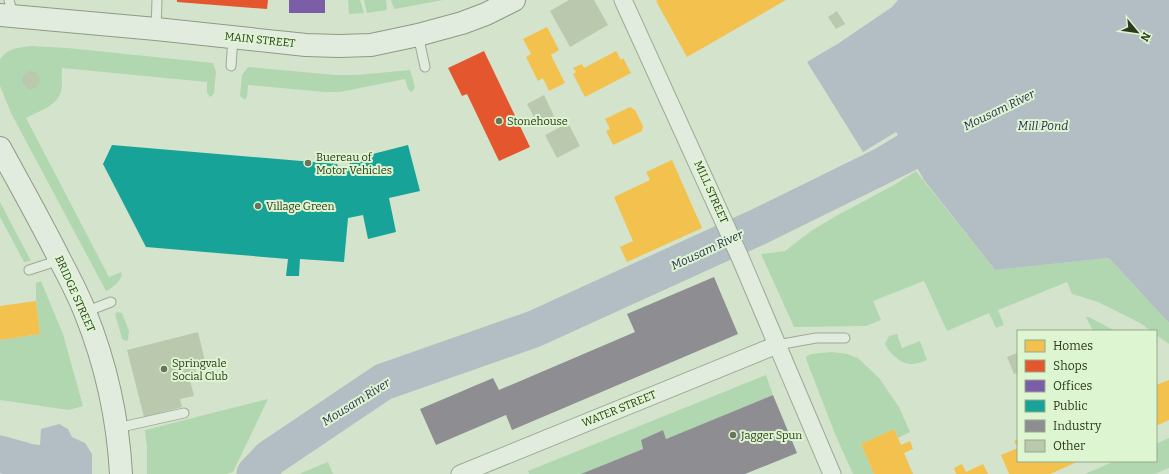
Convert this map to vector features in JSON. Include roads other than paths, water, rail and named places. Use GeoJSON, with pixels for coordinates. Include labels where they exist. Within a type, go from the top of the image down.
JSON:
{"type":"FeatureCollection","features":[{"type":"Feature","properties":{"kind":"main road","name":"MAIN STREET"},"geometry":{"type":"LineString","coordinates":[[5,14],[156,28],[233,38],[306,45],[339,46],[371,45],[418,35],[462,23],[486,14],[514,0]]}},
{"type":"Feature","properties":{"kind":"main road","name":"BRIDGE STREET"},"geometry":{"type":"LineString","coordinates":[[0,148],[60,260],[85,312],[94,335],[106,376],[118,434],[121,474]]}},
{"type":"Feature","properties":{"kind":"street","name":"MILL STREET"},"geometry":{"type":"LineString","coordinates":[[623,0],[724,220],[832,474]]}},
{"type":"Feature","properties":{"kind":"street","name":"WATER STREET"},"geometry":{"type":"LineString","coordinates":[[460,474],[777,345]]}},
{"type":"Feature","properties":{"kind":"lane"},"geometry":{"type":"LineString","coordinates":[[156,28],[157,0]]}},
{"type":"Feature","properties":{"kind":"lane"},"geometry":{"type":"LineString","coordinates":[[418,35],[425,67]]}},
{"type":"Feature","properties":{"kind":"lane"},"geometry":{"type":"LineString","coordinates":[[231,66],[233,38]]}},
{"type":"Feature","properties":{"kind":"lane"},"geometry":{"type":"LineString","coordinates":[[29,270],[60,260]]}},
{"type":"Feature","properties":{"kind":"lane"},"geometry":{"type":"LineString","coordinates":[[85,312],[111,302]]}},
{"type":"Feature","properties":{"kind":"lane"},"geometry":{"type":"LineString","coordinates":[[777,345],[816,338],[845,338]]}},
{"type":"Feature","properties":{"kind":"lane"},"geometry":{"type":"LineString","coordinates":[[118,434],[184,413]]}},
{"type":"Feature","properties":{"kind":"water","name":"Mill Pond"},"geometry":{"type":"Polygon","coordinates":[[[898,0],[1169,0],[1169,323],[1109,258],[995,270],[924,180],[916,166],[893,179],[875,149],[898,135],[896,132],[863,152],[807,62],[839,43],[892,7],[898,0]]]}},
{"type":"Feature","properties":{"kind":"water"},"geometry":{"type":"Polygon","coordinates":[[[59,424],[68,429],[72,437],[85,443],[92,454],[92,474],[21,474],[23,443],[40,445],[41,429],[59,424]]]}},
{"type":"Feature","properties":{"kind":"waterway","name":"Mousam River"},"geometry":{"type":"LineString","coordinates":[[255,474],[270,458],[383,382],[534,329],[760,226],[931,142]]}},
{"type":"Feature","properties":{"kind":"waterway","name":"Mousam River"},"geometry":{"type":"LineString","coordinates":[[0,454],[22,460],[48,474]]}},
{"type":"Feature","properties":{"kind":"place","name":"Stonehouse"},"geometry":{"type":"Point","coordinates":[499,121]}},
{"type":"Feature","properties":{"kind":"place","name":"Buereau of Motor Vehicles"},"geometry":{"type":"Point","coordinates":[308,163]}},
{"type":"Feature","properties":{"kind":"place","name":"Village Green"},"geometry":{"type":"Point","coordinates":[258,206]}},
{"type":"Feature","properties":{"kind":"place","name":"Springvale Social Club"},"geometry":{"type":"Point","coordinates":[164,369]}},
{"type":"Feature","properties":{"kind":"place","name":"Jagger Spun"},"geometry":{"type":"Point","coordinates":[733,435]}}]}
